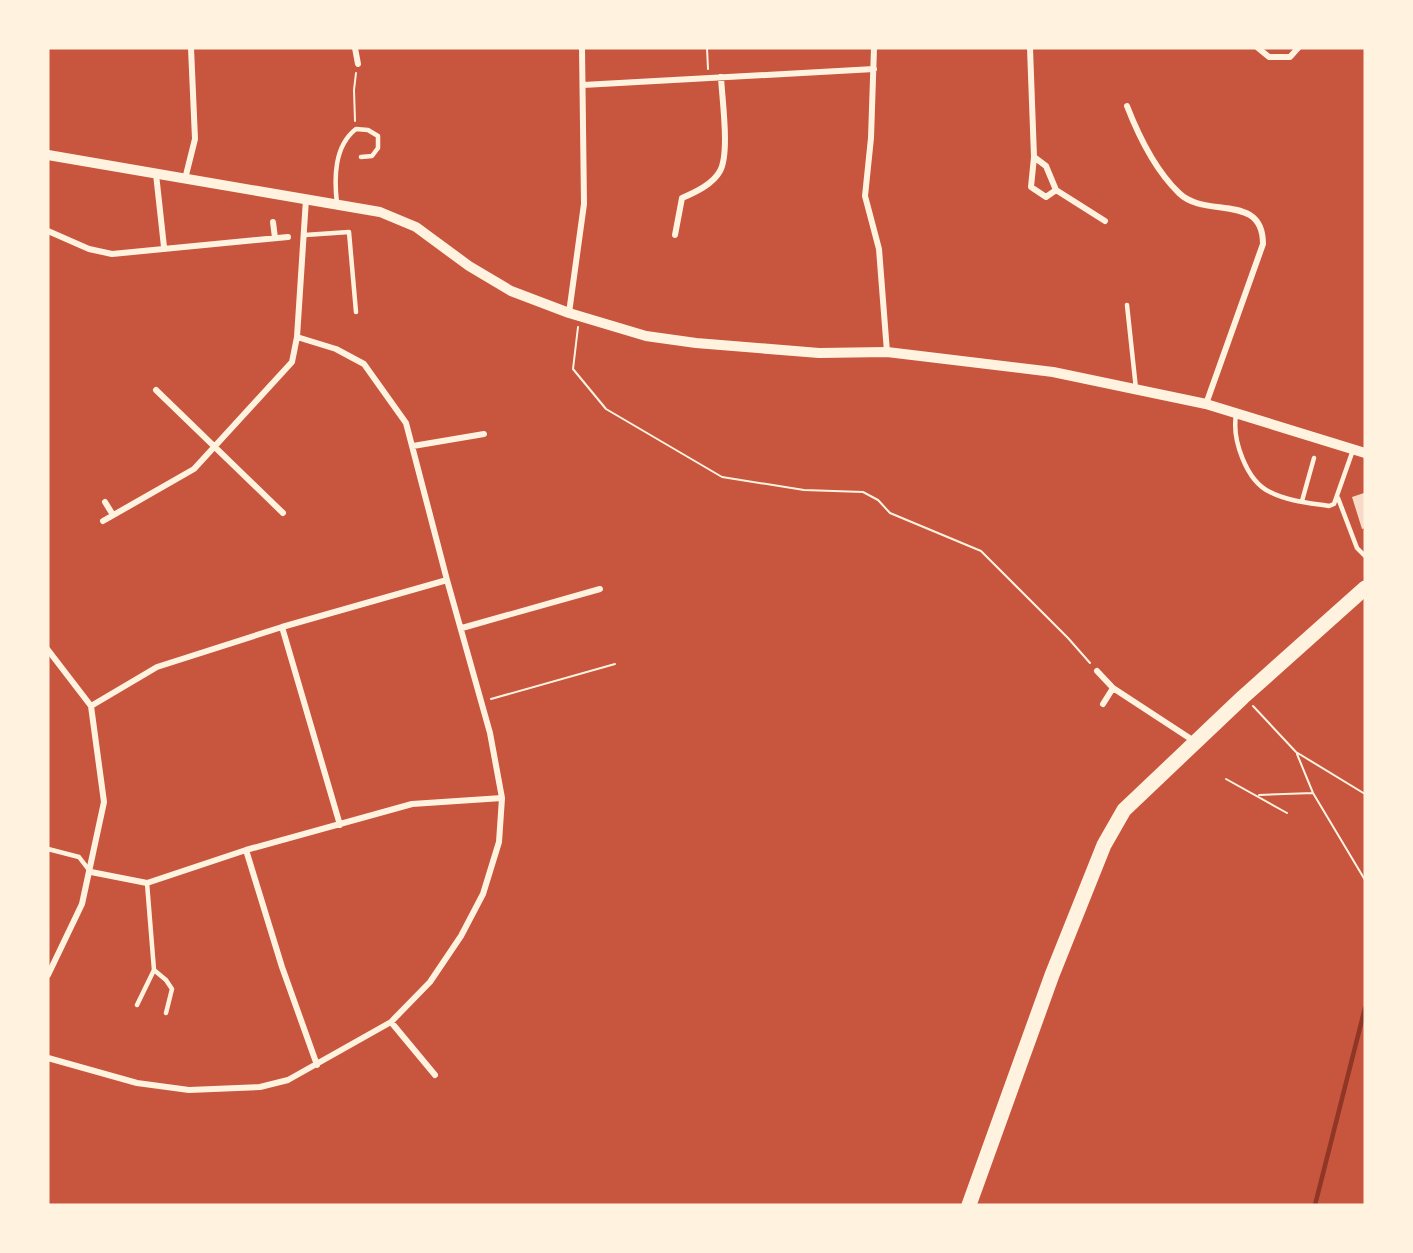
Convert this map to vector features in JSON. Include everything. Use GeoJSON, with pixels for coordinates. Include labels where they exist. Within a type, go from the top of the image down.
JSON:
{"type":"FeatureCollection","features":[{"type":"Feature","properties":{"kind":"main road"},"geometry":{"type":"LineString","coordinates":[[969,1205],[1052,975],[1104,845],[1124,810],[1243,697],[1364,590]]}},
{"type":"Feature","properties":{"kind":"street"},"geometry":{"type":"LineString","coordinates":[[185,179],[195,139],[191,48]]}},
{"type":"Feature","properties":{"kind":"street"},"geometry":{"type":"LineString","coordinates":[[355,48],[358,64]]}},
{"type":"Feature","properties":{"kind":"street"},"geometry":{"type":"LineString","coordinates":[[574,314],[584,204],[582,48]]}},
{"type":"Feature","properties":{"kind":"street"},"geometry":{"type":"LineString","coordinates":[[874,48],[871,138],[865,196],[879,249],[887,352]]}},
{"type":"Feature","properties":{"kind":"street"},"geometry":{"type":"LineString","coordinates":[[1030,48],[1034,157],[1031,187],[1046,197],[1056,190]]}},
{"type":"Feature","properties":{"kind":"street"},"geometry":{"type":"LineString","coordinates":[[1258,48],[1269,57],[1290,57],[1298,48]]}},
{"type":"Feature","properties":{"kind":"street"},"geometry":{"type":"LineString","coordinates":[[583,85],[874,69]]}},
{"type":"Feature","properties":{"kind":"street"},"geometry":{"type":"LineString","coordinates":[[675,235],[682,198],[712,181],[721,170],[724,155],[721,77]]}},
{"type":"Feature","properties":{"kind":"street"},"geometry":{"type":"LineString","coordinates":[[1127,106],[1135,126],[1161,171],[1179,194],[1203,207],[1240,209],[1251,216],[1263,232],[1263,244],[1206,404]]}},
{"type":"Feature","properties":{"kind":"street"},"geometry":{"type":"LineString","coordinates":[[48,154],[380,212],[400,219],[511,291],[574,314],[646,336],[696,343],[819,353],[887,352],[1053,372],[1206,404],[1365,453]]}},
{"type":"Feature","properties":{"kind":"street"},"geometry":{"type":"LineString","coordinates":[[1034,157],[1046,166],[1056,190],[1105,221]]}},
{"type":"Feature","properties":{"kind":"street"},"geometry":{"type":"LineString","coordinates":[[156,174],[164,247]]}},
{"type":"Feature","properties":{"kind":"street"},"geometry":{"type":"LineString","coordinates":[[103,521],[194,470],[292,362],[297,337],[306,200]]}},
{"type":"Feature","properties":{"kind":"street"},"geometry":{"type":"LineString","coordinates":[[273,222],[275,238]]}},
{"type":"Feature","properties":{"kind":"street"},"geometry":{"type":"LineString","coordinates":[[48,231],[89,249],[112,254],[164,247],[288,237]]}},
{"type":"Feature","properties":{"kind":"street"},"geometry":{"type":"LineString","coordinates":[[48,1058],[137,1083],[189,1090],[260,1087],[288,1080],[391,1022],[430,982],[461,936],[483,894],[499,842],[502,798],[482,702],[406,423],[364,364],[336,349],[297,337]]}},
{"type":"Feature","properties":{"kind":"street"},"geometry":{"type":"LineString","coordinates":[[156,390],[283,513]]}},
{"type":"Feature","properties":{"kind":"street"},"geometry":{"type":"LineString","coordinates":[[413,446],[484,434]]}},
{"type":"Feature","properties":{"kind":"street"},"geometry":{"type":"LineString","coordinates":[[105,502],[113,515]]}},
{"type":"Feature","properties":{"kind":"street"},"geometry":{"type":"LineString","coordinates":[[91,706],[158,667],[282,627],[447,580]]}},
{"type":"Feature","properties":{"kind":"street"},"geometry":{"type":"LineString","coordinates":[[462,628],[600,590]]}},
{"type":"Feature","properties":{"kind":"street"},"geometry":{"type":"LineString","coordinates":[[282,627],[340,825]]}},
{"type":"Feature","properties":{"kind":"street"},"geometry":{"type":"LineString","coordinates":[[48,650],[91,706],[104,802],[91,872],[82,903],[48,975]]}},
{"type":"Feature","properties":{"kind":"street"},"geometry":{"type":"LineString","coordinates":[[1097,671],[1113,688],[1196,742]]}},
{"type":"Feature","properties":{"kind":"street"},"geometry":{"type":"LineString","coordinates":[[1103,704],[1113,688]]}},
{"type":"Feature","properties":{"kind":"street"},"geometry":{"type":"LineString","coordinates":[[91,872],[147,883],[246,850],[412,804],[502,798]]}},
{"type":"Feature","properties":{"kind":"street"},"geometry":{"type":"LineString","coordinates":[[246,850],[282,967],[317,1065]]}},
{"type":"Feature","properties":{"kind":"street"},"geometry":{"type":"LineString","coordinates":[[391,1022],[435,1075]]}},
{"type":"Feature","properties":{"kind":"lane"},"geometry":{"type":"LineString","coordinates":[[337,204],[334,180],[338,158],[346,136],[356,129],[368,130],[378,136],[378,148],[372,156],[361,157]]}},
{"type":"Feature","properties":{"kind":"lane"},"geometry":{"type":"LineString","coordinates":[[305,235],[349,231],[356,312]]}},
{"type":"Feature","properties":{"kind":"lane"},"geometry":{"type":"LineString","coordinates":[[1127,305],[1136,389]]}},
{"type":"Feature","properties":{"kind":"lane"},"geometry":{"type":"LineString","coordinates":[[1236,413],[1235,435],[1240,455],[1258,483],[1269,492],[1329,506],[1338,498],[1353,450]]}},
{"type":"Feature","properties":{"kind":"lane"},"geometry":{"type":"LineString","coordinates":[[1302,501],[1314,458]]}},
{"type":"Feature","properties":{"kind":"lane"},"geometry":{"type":"LineString","coordinates":[[1338,498],[1358,548],[1365,556]]}},
{"type":"Feature","properties":{"kind":"lane"},"geometry":{"type":"LineString","coordinates":[[48,849],[79,857],[91,872]]}},
{"type":"Feature","properties":{"kind":"lane"},"geometry":{"type":"LineString","coordinates":[[137,1005],[154,970],[147,883]]}},
{"type":"Feature","properties":{"kind":"lane"},"geometry":{"type":"LineString","coordinates":[[154,970],[166,980],[172,989],[166,1013]]}},
{"type":"Feature","properties":{"kind":"path"},"geometry":{"type":"LineString","coordinates":[[707,48],[708,78]]}},
{"type":"Feature","properties":{"kind":"path"},"geometry":{"type":"LineString","coordinates":[[356,129],[354,90],[358,64]]}},
{"type":"Feature","properties":{"kind":"path"},"geometry":{"type":"LineString","coordinates":[[574,314],[573,369],[606,409],[722,477],[804,490],[863,492],[878,501],[890,513],[981,550],[1068,638],[1097,671]]}},
{"type":"Feature","properties":{"kind":"path"},"geometry":{"type":"LineString","coordinates":[[482,702],[615,664]]}},
{"type":"Feature","properties":{"kind":"path"},"geometry":{"type":"LineString","coordinates":[[1243,697],[1296,753],[1365,794]]}},
{"type":"Feature","properties":{"kind":"path"},"geometry":{"type":"LineString","coordinates":[[1296,753],[1314,793],[1365,880]]}},
{"type":"Feature","properties":{"kind":"path"},"geometry":{"type":"LineString","coordinates":[[1226,779],[1287,813]]}},
{"type":"Feature","properties":{"kind":"path"},"geometry":{"type":"LineString","coordinates":[[1257,795],[1314,793]]}},
{"type":"Feature","properties":{"kind":"building"},"geometry":{"type":"Polygon","coordinates":[[[1364,493],[1365,528],[1362,529],[1352,497],[1364,493]]]}},
{"type":"Feature","properties":{"kind":"waterway"},"geometry":{"type":"LineString","coordinates":[[1315,1205],[1365,1008]]}}]}
